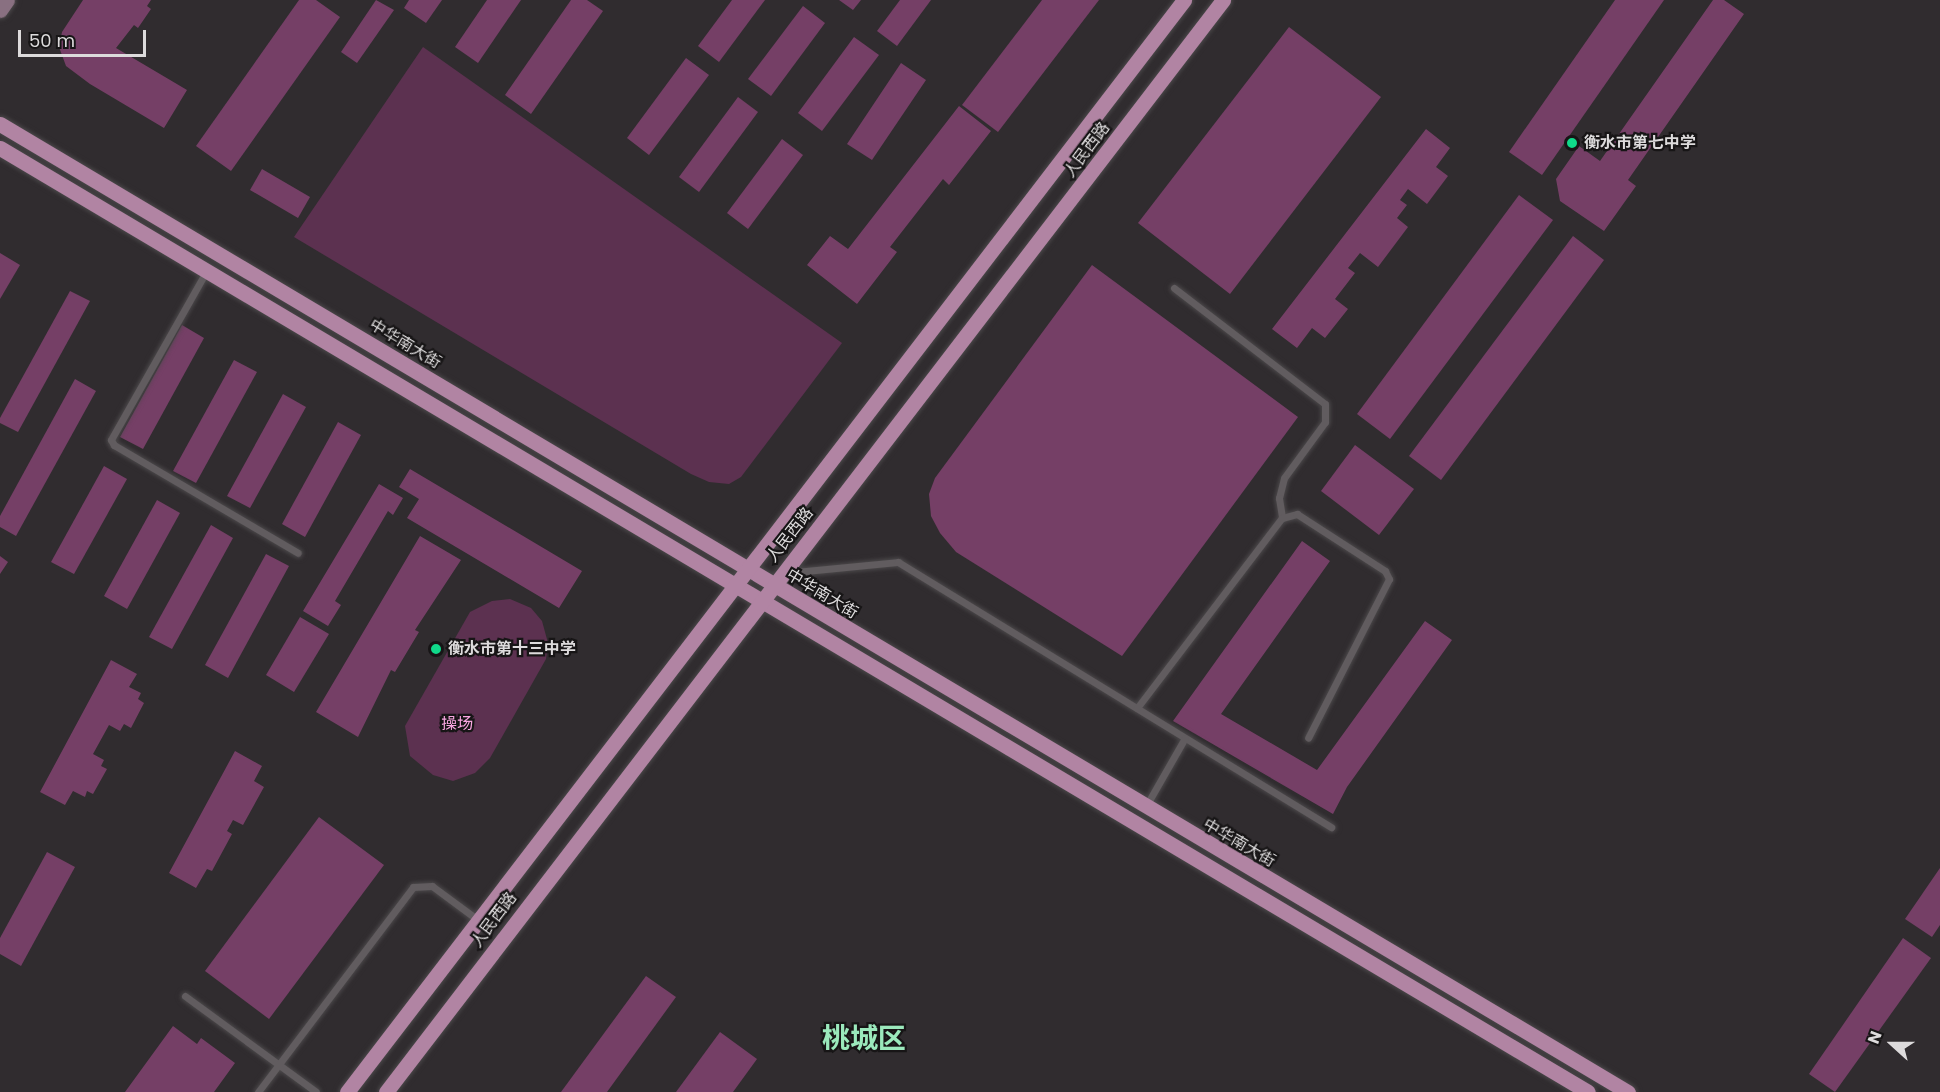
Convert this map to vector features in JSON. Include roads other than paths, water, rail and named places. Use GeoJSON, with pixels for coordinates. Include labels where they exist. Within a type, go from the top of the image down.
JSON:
{"type":"FeatureCollection","features":[{"type":"Feature","properties":{"kind":"main road","name":"人民西路"},"geometry":{"type":"LineString","coordinates":[[347,1092],[1184,0]]}},
{"type":"Feature","properties":{"kind":"main road","name":"人民西路"},"geometry":{"type":"LineString","coordinates":[[386,1092],[1223,0]]}},
{"type":"Feature","properties":{"kind":"main road","name":"中华南大街"},"geometry":{"type":"LineString","coordinates":[[0,124],[1145,808],[1628,1092]]}},
{"type":"Feature","properties":{"kind":"main road"},"geometry":{"type":"LineString","coordinates":[[0,148],[1588,1092]]}},
{"type":"Feature","properties":{"kind":"street"},"geometry":{"type":"LineString","coordinates":[[0,10],[7,0]]}},
{"type":"Feature","properties":{"kind":"lane"},"geometry":{"type":"LineString","coordinates":[[207,270],[111,440],[114,445],[298,553]]}},
{"type":"Feature","properties":{"kind":"lane"},"geometry":{"type":"LineString","coordinates":[[1174,288],[1325,404],[1325,422],[1284,478],[1279,498],[1282,518]]}},
{"type":"Feature","properties":{"kind":"lane"},"geometry":{"type":"LineString","coordinates":[[1137,708],[1282,518],[1296,514],[1385,571],[1389,579],[1308,738]]}},
{"type":"Feature","properties":{"kind":"lane"},"geometry":{"type":"LineString","coordinates":[[784,573],[898,562],[1331,826]]}},
{"type":"Feature","properties":{"kind":"lane"},"geometry":{"type":"LineString","coordinates":[[1145,808],[1185,738]]}},
{"type":"Feature","properties":{"kind":"lane"},"geometry":{"type":"LineString","coordinates":[[258,1092],[412,886],[432,886],[478,920]]}},
{"type":"Feature","properties":{"kind":"lane"},"geometry":{"type":"LineString","coordinates":[[185,996],[316,1092]]}},
{"type":"Feature","properties":{"kind":"place","name":"衡水市第七中学"},"geometry":{"type":"Point","coordinates":[1572,143]}},
{"type":"Feature","properties":{"kind":"place","name":"衡水市第十三中学"},"geometry":{"type":"Point","coordinates":[436,649]}},
{"type":"Feature","properties":{"kind":"district","name":"桃城区"},"geometry":{"type":"Point","coordinates":[864,1039]}},
{"type":"Feature","properties":{"kind":"park label","name":"操场"},"geometry":{"type":"Point","coordinates":[457,724]}}]}
